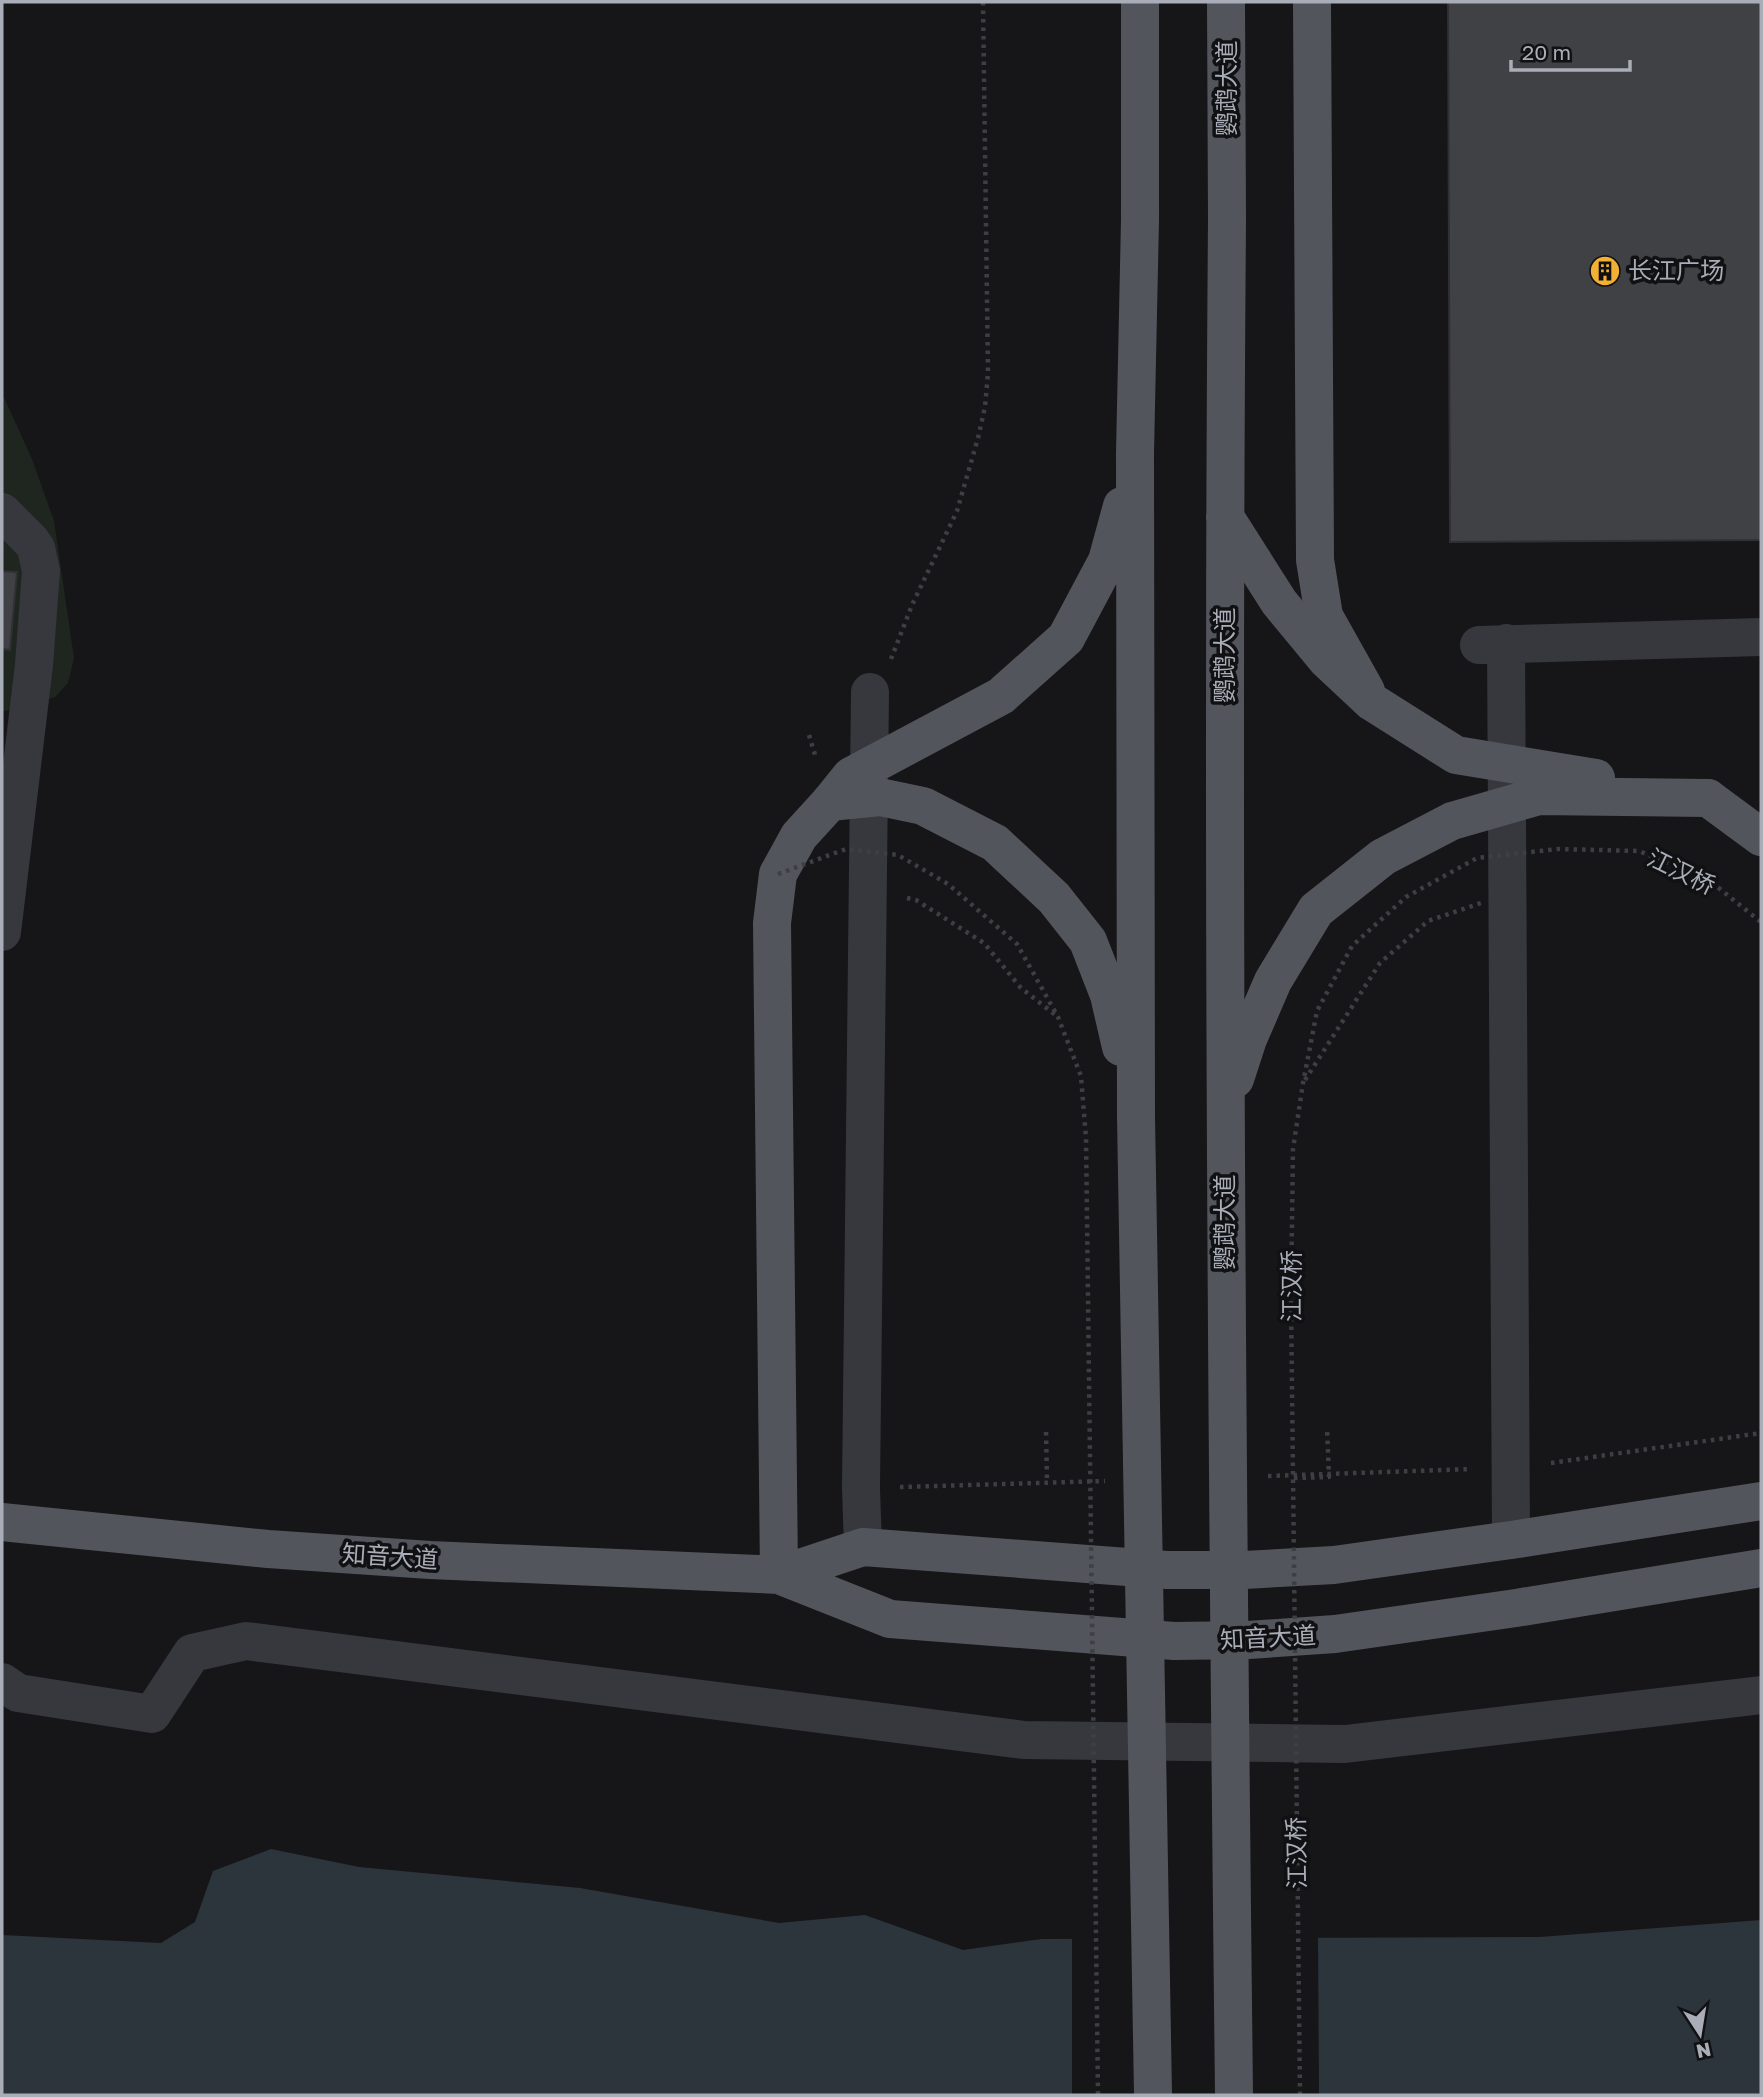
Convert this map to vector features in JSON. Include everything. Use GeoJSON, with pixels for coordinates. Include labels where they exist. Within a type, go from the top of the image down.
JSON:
{"type":"FeatureCollection","features":[{"type":"Feature","properties":{"kind":"main road"},"geometry":{"type":"LineString","coordinates":[[1140,2],[1140,220],[1135,453],[1136,1117],[1153,2095]]}},
{"type":"Feature","properties":{"kind":"main road","name":"鹦鹉大道"},"geometry":{"type":"LineString","coordinates":[[1226,2],[1225,1309],[1234,2095]]}},
{"type":"Feature","properties":{"kind":"main road"},"geometry":{"type":"LineString","coordinates":[[1312,2],[1315,560],[1324,616],[1372,702]]}},
{"type":"Feature","properties":{"kind":"main road"},"geometry":{"type":"LineString","coordinates":[[779,1575],[772,923],[778,874],[799,836],[851,776],[1001,696],[1066,638],[1107,561],[1135,453]]}},
{"type":"Feature","properties":{"kind":"main road"},"geometry":{"type":"LineString","coordinates":[[1225,517],[1279,602],[1326,659],[1372,702],[1456,755],[1708,798],[1761,837]]}},
{"type":"Feature","properties":{"kind":"main road"},"geometry":{"type":"LineString","coordinates":[[1225,1111],[1248,1039],[1273,981],[1316,910],[1383,857],[1452,821],[1539,796],[1708,798]]}},
{"type":"Feature","properties":{"kind":"main road"},"geometry":{"type":"LineString","coordinates":[[830,802],[880,797],[923,806],[995,843],[1054,898],[1088,941],[1109,995],[1136,1117]]}},
{"type":"Feature","properties":{"kind":"main road","name":"知音大道"},"geometry":{"type":"LineString","coordinates":[[779,1575],[863,1547],[1167,1570],[1244,1570],[1334,1565],[1511,1541],[1761,1501]]}},
{"type":"Feature","properties":{"kind":"main road","name":"知音大道"},"geometry":{"type":"LineString","coordinates":[[2,1522],[282,1550],[444,1561],[779,1575],[890,1619],[1174,1641],[1248,1640],[1335,1634],[1530,1606],[1761,1568]]}},
{"type":"Feature","properties":{"kind":"street"},"geometry":{"type":"LineString","coordinates":[[2,512],[36,548],[41,571],[34,665],[2,932]]}},
{"type":"Feature","properties":{"kind":"street"},"geometry":{"type":"LineString","coordinates":[[1511,1541],[1493,644],[1761,637]]}},
{"type":"Feature","properties":{"kind":"street"},"geometry":{"type":"LineString","coordinates":[[863,1547],[861,1488],[870,692]]}},
{"type":"Feature","properties":{"kind":"street"},"geometry":{"type":"LineString","coordinates":[[2,1682],[18,1693],[152,1714],[192,1653],[247,1641],[1024,1740],[1331,1744],[1761,1695]]}},
{"type":"Feature","properties":{"kind":"path"},"geometry":{"type":"LineString","coordinates":[[870,692],[889,663],[912,605],[957,511],[985,407],[988,373],[982,2]]}},
{"type":"Feature","properties":{"kind":"path"},"geometry":{"type":"LineString","coordinates":[[778,874],[846,849],[898,855],[948,884],[1017,944],[1058,1017],[1081,1076],[1086,1138],[1098,2095]]}},
{"type":"Feature","properties":{"kind":"path","name":"江汉桥"},"geometry":{"type":"LineString","coordinates":[[1300,2095],[1291,1297],[1293,1149],[1317,1011],[1352,946],[1406,897],[1477,858],[1558,849],[1639,851],[1710,881],[1761,922]]}},
{"type":"Feature","properties":{"kind":"path"},"geometry":{"type":"LineString","coordinates":[[868,891],[916,900],[984,943],[1021,988],[1058,1017]]}},
{"type":"Feature","properties":{"kind":"path"},"geometry":{"type":"LineString","coordinates":[[1303,1083],[1380,963],[1428,921],[1481,903]]}},
{"type":"Feature","properties":{"kind":"path"},"geometry":{"type":"LineString","coordinates":[[1294,1478],[1329,1477],[1327,1428]]}},
{"type":"Feature","properties":{"kind":"path"},"geometry":{"type":"LineString","coordinates":[[1046,1432],[1047,1481],[1089,1480]]}},
{"type":"Feature","properties":{"kind":"path"},"geometry":{"type":"LineString","coordinates":[[1542,1464],[1761,1433]]}},
{"type":"Feature","properties":{"kind":"shaded area"},"geometry":{"type":"Polygon","coordinates":[[[2,393],[32,459],[54,521],[74,658],[68,683],[55,697],[18,710],[2,711],[2,393]]]}},
{"type":"Feature","properties":{"kind":"shaded area"},"geometry":{"type":"Polygon","coordinates":[[[271,1849],[359,1867],[580,1888],[779,1923],[865,1915],[963,1950],[1042,1939],[1540,1937],[1761,1920],[1761,2095],[2,2095],[2,1935],[161,1943],[195,1922],[213,1871],[271,1849]]]}},
{"type":"Feature","properties":{"kind":"pier"},"geometry":{"type":"Polygon","coordinates":[[[1318,1935],[1319,2095],[1072,2095],[1072,1936],[1318,1935]]]}},
{"type":"Feature","properties":{"kind":"building","name":"长江广场"},"geometry":{"type":"Polygon","coordinates":[[[1448,2],[1761,2],[1761,540],[1450,542],[1448,2]]]}},
{"type":"Feature","properties":{"kind":"building"},"geometry":{"type":"Polygon","coordinates":[[[2,571],[17,572],[10,650],[2,649],[2,571]]]}},
{"type":"Feature","properties":{"kind":"place","name":"长江广场"},"geometry":{"type":"Point","coordinates":[1605,271]}}]}
